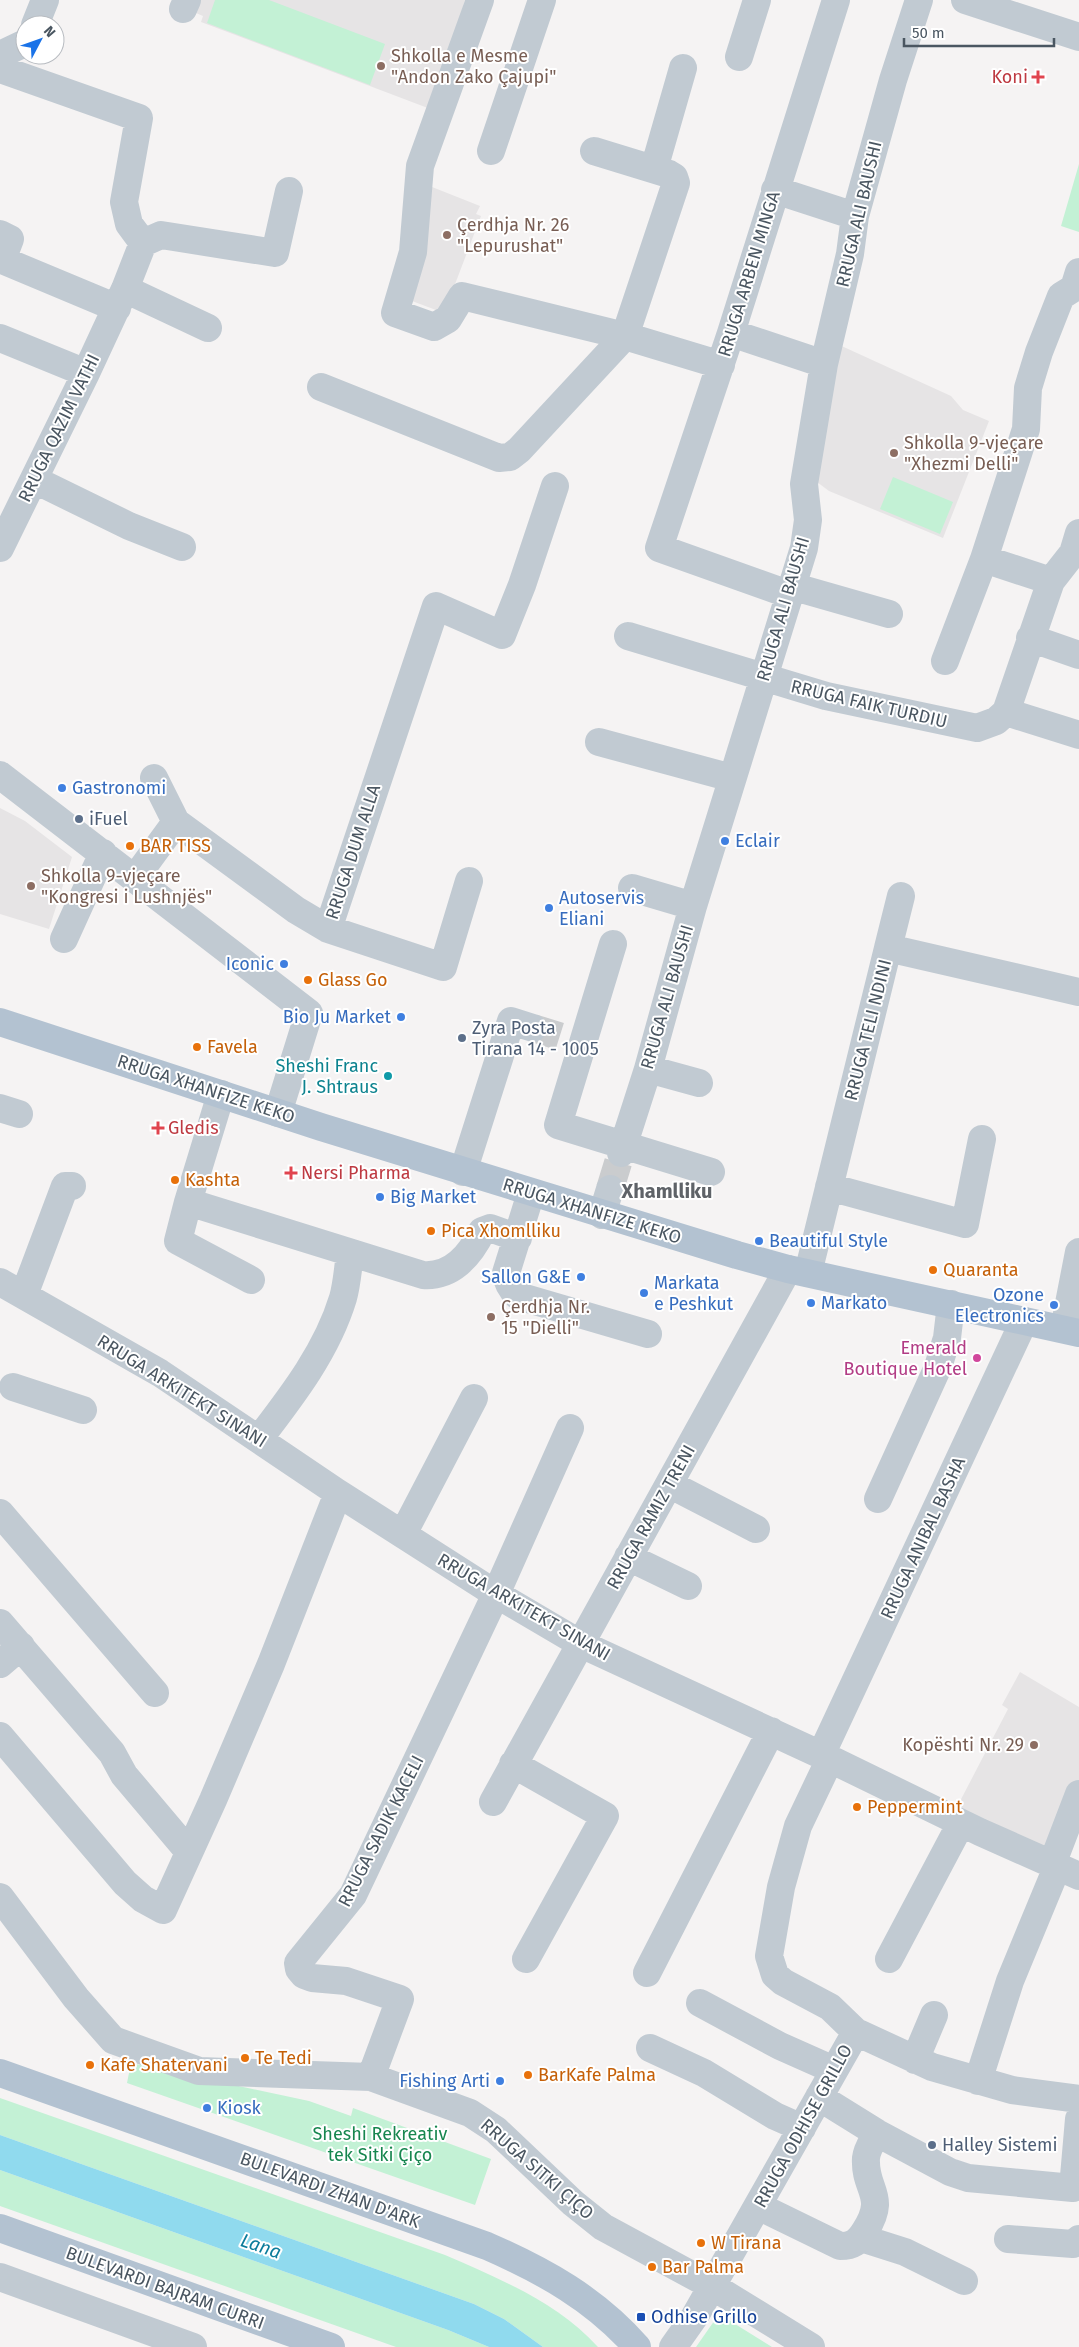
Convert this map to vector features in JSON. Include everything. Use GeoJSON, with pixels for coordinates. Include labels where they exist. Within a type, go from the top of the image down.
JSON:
{"type":"FeatureCollection","features":[{"type":"Feature","properties":{"kind":"main road","name":"RRUGA XHANFIZE KEKO"},"geometry":{"type":"LineString","coordinates":[[0,1022],[463,1172],[798,1271],[1071,1331]]}},
{"type":"Feature","properties":{"kind":"main road","name":"BULEVARDI ZHAN D'ARK"},"geometry":{"type":"LineString","coordinates":[[0,2073],[487,2246],[530,2265],[581,2295],[604,2313],[637,2347]]}},
{"type":"Feature","properties":{"kind":"main road","name":"BULEVARDI BAJRAM CURRI"},"geometry":{"type":"LineString","coordinates":[[0,2228],[331,2347]]}},
{"type":"Feature","properties":{"kind":"street"},"geometry":{"type":"LineString","coordinates":[[39,15],[46,0]]}},
{"type":"Feature","properties":{"kind":"street"},"geometry":{"type":"LineString","coordinates":[[480,0],[420,166],[413,252],[395,314],[434,327],[448,320],[462,296],[625,336],[721,365]]}},
{"type":"Feature","properties":{"kind":"street"},"geometry":{"type":"LineString","coordinates":[[491,151],[542,0]]}},
{"type":"Feature","properties":{"kind":"street"},"geometry":{"type":"LineString","coordinates":[[739,57],[758,0]]}},
{"type":"Feature","properties":{"kind":"street","name":"RRUGA ARBEN MINGA"},"geometry":{"type":"LineString","coordinates":[[836,0],[721,365],[656,557],[889,614]]}},
{"type":"Feature","properties":{"kind":"street","name":"RRUGA ALI BAUSHI"},"geometry":{"type":"LineString","coordinates":[[622,1149],[648,1069],[693,906],[804,548],[808,520],[804,484],[824,364],[850,254],[855,216],[893,80],[919,0]]}},
{"type":"Feature","properties":{"kind":"street"},"geometry":{"type":"LineString","coordinates":[[971,1],[1079,37]]}},
{"type":"Feature","properties":{"kind":"street"},"geometry":{"type":"LineString","coordinates":[[0,56],[15,48]]}},
{"type":"Feature","properties":{"kind":"street"},"geometry":{"type":"LineString","coordinates":[[321,387],[499,458],[510,457],[625,336],[665,176],[683,68]]}},
{"type":"Feature","properties":{"kind":"street"},"geometry":{"type":"LineString","coordinates":[[0,69],[139,118],[124,202],[128,224],[143,243],[161,234],[275,253],[289,191]]}},
{"type":"Feature","properties":{"kind":"street"},"geometry":{"type":"LineString","coordinates":[[594,151],[665,176]]}},
{"type":"Feature","properties":{"kind":"street"},"geometry":{"type":"LineString","coordinates":[[775,190],[855,216]]}},
{"type":"Feature","properties":{"kind":"street"},"geometry":{"type":"LineString","coordinates":[[0,234],[10,239],[2,260],[208,328]]}},
{"type":"Feature","properties":{"kind":"street","name":"RRUGA QAZIM VATHI"},"geometry":{"type":"LineString","coordinates":[[0,548],[86,373],[121,298],[143,243]]}},
{"type":"Feature","properties":{"kind":"street"},"geometry":{"type":"LineString","coordinates":[[945,661],[984,559],[1026,429],[1028,388],[1039,352],[1061,296],[1077,283]]}},
{"type":"Feature","properties":{"kind":"street"},"geometry":{"type":"LineString","coordinates":[[731,333],[824,364]]}},
{"type":"Feature","properties":{"kind":"street"},"geometry":{"type":"LineString","coordinates":[[0,338],[86,373]]}},
{"type":"Feature","properties":{"kind":"street"},"geometry":{"type":"LineString","coordinates":[[35,480],[129,526],[182,547]]}},
{"type":"Feature","properties":{"kind":"street","name":"RRUGA DUM ALLA"},"geometry":{"type":"LineString","coordinates":[[469,882],[443,966],[328,928],[436,606],[502,635],[522,585],[555,486]]}},
{"type":"Feature","properties":{"kind":"street"},"geometry":{"type":"LineString","coordinates":[[1077,547],[1051,581],[1006,712],[1079,735]]}},
{"type":"Feature","properties":{"kind":"street"},"geometry":{"type":"LineString","coordinates":[[984,559],[1051,581]]}},
{"type":"Feature","properties":{"kind":"street","name":"RRUGA FAIK TURDIU"},"geometry":{"type":"LineString","coordinates":[[628,636],[826,696],[977,728],[996,721],[1006,712]]}},
{"type":"Feature","properties":{"kind":"street"},"geometry":{"type":"LineString","coordinates":[[1030,638],[1079,655]]}},
{"type":"Feature","properties":{"kind":"street"},"geometry":{"type":"LineString","coordinates":[[599,742],[732,778]]}},
{"type":"Feature","properties":{"kind":"street"},"geometry":{"type":"LineString","coordinates":[[0,775],[309,1013],[278,1113]]}},
{"type":"Feature","properties":{"kind":"street"},"geometry":{"type":"LineString","coordinates":[[154,778],[176,822],[296,910],[328,928]]}},
{"type":"Feature","properties":{"kind":"street"},"geometry":{"type":"LineString","coordinates":[[135,878],[176,822]]}},
{"type":"Feature","properties":{"kind":"street"},"geometry":{"type":"LineString","coordinates":[[64,939],[103,853]]}},
{"type":"Feature","properties":{"kind":"street"},"geometry":{"type":"LineString","coordinates":[[632,888],[693,906]]}},
{"type":"Feature","properties":{"kind":"street"},"geometry":{"type":"LineString","coordinates":[[888,948],[901,896]]}},
{"type":"Feature","properties":{"kind":"street"},"geometry":{"type":"LineString","coordinates":[[613,944],[577,1042],[558,1125],[622,1149],[711,1172]]}},
{"type":"Feature","properties":{"kind":"street","name":"RRUGA TELI NDINI"},"geometry":{"type":"LineString","coordinates":[[798,1271],[829,1187],[888,948],[1079,992]]}},
{"type":"Feature","properties":{"kind":"street"},"geometry":{"type":"LineString","coordinates":[[463,1172],[522,1025]]}},
{"type":"Feature","properties":{"kind":"street"},"geometry":{"type":"LineString","coordinates":[[648,1069],[699,1084]]}},
{"type":"Feature","properties":{"kind":"street"},"geometry":{"type":"LineString","coordinates":[[221,1094],[178,1241],[251,1280]]}},
{"type":"Feature","properties":{"kind":"street"},"geometry":{"type":"LineString","coordinates":[[829,1187],[965,1224],[982,1139]]}},
{"type":"Feature","properties":{"kind":"street"},"geometry":{"type":"LineString","coordinates":[[24,1295],[65,1186],[72,1186]]}},
{"type":"Feature","properties":{"kind":"street"},"geometry":{"type":"LineString","coordinates":[[602,1214],[610,1188]]}},
{"type":"Feature","properties":{"kind":"street"},"geometry":{"type":"LineString","coordinates":[[531,1193],[506,1273],[507,1281],[518,1296],[648,1334]]}},
{"type":"Feature","properties":{"kind":"street"},"geometry":{"type":"LineString","coordinates":[[188,1202],[423,1275],[435,1276],[455,1267],[477,1242],[482,1231],[490,1228],[518,1238]]}},
{"type":"Feature","properties":{"kind":"street"},"geometry":{"type":"LineString","coordinates":[[1071,1331],[1079,1252]]}},
{"type":"Feature","properties":{"kind":"street"},"geometry":{"type":"LineString","coordinates":[[259,1439],[301,1385],[327,1334],[343,1298],[350,1253]]}},
{"type":"Feature","properties":{"kind":"street","name":"RRUGA RAMIZ TRENI"},"geometry":{"type":"LineString","coordinates":[[493,1802],[669,1484],[798,1271]]}},
{"type":"Feature","properties":{"kind":"street","name":"RRUGA ARKITEKT SINANI"},"geometry":{"type":"LineString","coordinates":[[0,1282],[160,1373],[338,1493],[496,1594],[582,1644],[771,1731],[961,1823],[1079,1876]]}},
{"type":"Feature","properties":{"kind":"street"},"geometry":{"type":"LineString","coordinates":[[878,1499],[938,1367],[947,1338],[951,1304]]}},
{"type":"Feature","properties":{"kind":"street","name":"RRUGA ANIBAL BASHA"},"geometry":{"type":"LineString","coordinates":[[825,1757],[1024,1321]]}},
{"type":"Feature","properties":{"kind":"street"},"geometry":{"type":"LineString","coordinates":[[13,1387],[83,1410]]}},
{"type":"Feature","properties":{"kind":"street"},"geometry":{"type":"LineString","coordinates":[[403,1534],[474,1398]]}},
{"type":"Feature","properties":{"kind":"street"},"geometry":{"type":"LineString","coordinates":[[496,1594],[570,1428]]}},
{"type":"Feature","properties":{"kind":"street"},"geometry":{"type":"LineString","coordinates":[[669,1484],[756,1529]]}},
{"type":"Feature","properties":{"kind":"street"},"geometry":{"type":"LineString","coordinates":[[0,1736],[125,1883],[143,1898],[163,1910],[271,1664],[338,1493]]}},
{"type":"Feature","properties":{"kind":"street"},"geometry":{"type":"LineString","coordinates":[[0,1513],[155,1693]]}},
{"type":"Feature","properties":{"kind":"street"},"geometry":{"type":"LineString","coordinates":[[628,1557],[688,1586]]}},
{"type":"Feature","properties":{"kind":"street","name":"RRUGA SADIK KACELI"},"geometry":{"type":"LineString","coordinates":[[371,2077],[400,1999],[346,1981],[312,1978],[304,1975],[299,1969],[298,1963],[353,1895],[496,1594]]}},
{"type":"Feature","properties":{"kind":"street"},"geometry":{"type":"LineString","coordinates":[[0,1623],[112,1753],[124,1775],[189,1852]]}},
{"type":"Feature","properties":{"kind":"street"},"geometry":{"type":"LineString","coordinates":[[0,1664],[21,1646]]}},
{"type":"Feature","properties":{"kind":"street"},"geometry":{"type":"LineString","coordinates":[[647,1973],[771,1731]]}},
{"type":"Feature","properties":{"kind":"street","name":"RRUGA ODHISE GRILLO"},"geometry":{"type":"LineString","coordinates":[[673,2347],[696,2316],[856,2032],[830,2007],[782,1982],[775,1975],[770,1965],[769,1956],[788,1856],[825,1757]]}},
{"type":"Feature","properties":{"kind":"street"},"geometry":{"type":"LineString","coordinates":[[513,1764],[605,1816],[526,1959]]}},
{"type":"Feature","properties":{"kind":"street"},"geometry":{"type":"LineString","coordinates":[[978,2081],[1010,1981],[1053,1877],[1056,1854],[1079,1794]]}},
{"type":"Feature","properties":{"kind":"street"},"geometry":{"type":"LineString","coordinates":[[889,1959],[961,1823]]}},
{"type":"Feature","properties":{"kind":"street","name":"RRUGA SITKI ÇIÇO"},"geometry":{"type":"LineString","coordinates":[[3,1905],[76,1998],[113,2040],[199,2071],[371,2077],[470,2113],[496,2130],[573,2203],[603,2227],[712,2286],[812,2347]]}},
{"type":"Feature","properties":{"kind":"street"},"geometry":{"type":"LineString","coordinates":[[700,2003],[780,2046],[834,2070]]}},
{"type":"Feature","properties":{"kind":"street"},"geometry":{"type":"LineString","coordinates":[[915,2060],[934,2015]]}},
{"type":"Feature","properties":{"kind":"street"},"geometry":{"type":"LineString","coordinates":[[856,2032],[915,2060],[978,2081],[1012,2090],[1079,2099]]}},
{"type":"Feature","properties":{"kind":"street"},"geometry":{"type":"LineString","coordinates":[[650,2048],[704,2073],[775,2116],[802,2128]]}},
{"type":"Feature","properties":{"kind":"street"},"geometry":{"type":"LineString","coordinates":[[819,2097],[877,2133],[931,2163],[968,2178],[1076,2190],[1079,2119]]}},
{"type":"Feature","properties":{"kind":"street"},"geometry":{"type":"LineString","coordinates":[[758,2206],[840,2246],[852,2246],[861,2238],[874,2217],[877,2204],[867,2173],[866,2159],[867,2150],[877,2133]]}},
{"type":"Feature","properties":{"kind":"street"},"geometry":{"type":"LineString","coordinates":[[861,2238],[904,2252],[964,2281]]}},
{"type":"Feature","properties":{"kind":"street"},"geometry":{"type":"LineString","coordinates":[[1008,2238],[1073,2244],[1079,2239]]}},
{"type":"Feature","properties":{"kind":"street"},"geometry":{"type":"LineString","coordinates":[[0,2277],[193,2347]]}},
{"type":"Feature","properties":{"kind":"street"},"geometry":{"type":"LineString","coordinates":[[0,2293],[36,2290]]}},
{"type":"Feature","properties":{"kind":"shaded area","name":"Shkolla e Mesme \"Andon Zako Çajupi\""},"geometry":{"type":"Polygon","coordinates":[[[200,0],[465,0],[433,110],[201,22],[203,16],[196,13],[200,0]]]}},
{"type":"Feature","properties":{"kind":"shaded area","name":"Çerdhja Nr. 26 \"Lepurushat\""},"geometry":{"type":"Polygon","coordinates":[[[427,185],[480,206],[476,214],[481,216],[444,313],[404,298],[427,185]]]}},
{"type":"Feature","properties":{"kind":"shaded area","name":"Shkolla 9-vjeçare \"Xhezmi Delli\""},"geometry":{"type":"Polygon","coordinates":[[[835,343],[951,396],[963,410],[989,421],[943,538],[829,491],[809,476],[835,343]]]}},
{"type":"Feature","properties":{"kind":"shaded area","name":"Shkolla 9-vjeçare \"Kongresi i Lushnjës\""},"geometry":{"type":"Polygon","coordinates":[[[0,808],[25,821],[72,857],[49,929],[0,914],[0,808]]]}},
{"type":"Feature","properties":{"kind":"shaded area","name":"Kopështi Nr. 29"},"geometry":{"type":"Polygon","coordinates":[[[1020,1672],[1079,1707],[1079,1780],[1052,1851],[957,1807],[1008,1709],[1002,1705],[1020,1672]]]}},
{"type":"Feature","properties":{"kind":"green space"},"geometry":{"type":"Polygon","coordinates":[[[215,0],[269,0],[385,44],[370,85],[207,23],[215,0]]]}},
{"type":"Feature","properties":{"kind":"green space"},"geometry":{"type":"Polygon","coordinates":[[[1079,164],[1079,232],[1061,226],[1079,164]]]}},
{"type":"Feature","properties":{"kind":"green space"},"geometry":{"type":"Polygon","coordinates":[[[893,477],[953,502],[940,534],[880,509],[893,477]]]}},
{"type":"Feature","properties":{"kind":"green space","name":"Sheshi Rekreativ tek Sitki Çiço"},"geometry":{"type":"Polygon","coordinates":[[[131,2063],[309,2101],[351,2116],[353,2108],[491,2159],[475,2205],[127,2083],[131,2063]]]}},
{"type":"Feature","properties":{"kind":"green space"},"geometry":{"type":"Polygon","coordinates":[[[0,2098],[445,2255],[507,2283],[546,2304],[582,2331],[598,2347],[543,2347],[504,2319],[474,2304],[0,2135],[0,2098]]]}},
{"type":"Feature","properties":{"kind":"green space"},"geometry":{"type":"Polygon","coordinates":[[[0,2170],[448,2330],[489,2347],[396,2347],[0,2206],[0,2170]]]}},
{"type":"Feature","properties":{"kind":"green space"},"geometry":{"type":"Polygon","coordinates":[[[719,2314],[772,2347],[696,2347],[719,2314]]]}},
{"type":"Feature","properties":{"kind":"water","name":"Lana"},"geometry":{"type":"Polygon","coordinates":[[[0,2135],[474,2304],[504,2319],[543,2347],[489,2347],[448,2330],[0,2170],[0,2135]]]}},
{"type":"Feature","properties":{"kind":"tunnel"},"geometry":{"type":"LineString","coordinates":[[533,1028],[571,1040]]}},
{"type":"Feature","properties":{"kind":"tunnel"},"geometry":{"type":"LineString","coordinates":[[610,1189],[621,1153]]}},
{"type":"Feature","properties":{"kind":"place","name":"Shkolla e Mesme \"Andon Zako Çajupi\""},"geometry":{"type":"Point","coordinates":[381,66]}},
{"type":"Feature","properties":{"kind":"place","name":"Koni"},"geometry":{"type":"Point","coordinates":[1038,77]}},
{"type":"Feature","properties":{"kind":"place","name":"Çerdhja Nr. 26 \"Lepurushat\""},"geometry":{"type":"Point","coordinates":[447,235]}},
{"type":"Feature","properties":{"kind":"place","name":"Shkolla 9-vjeçare \"Xhezmi Delli\""},"geometry":{"type":"Point","coordinates":[894,453]}},
{"type":"Feature","properties":{"kind":"place","name":"Gastronomi"},"geometry":{"type":"Point","coordinates":[62,788]}},
{"type":"Feature","properties":{"kind":"place","name":"iFuel"},"geometry":{"type":"Point","coordinates":[79,819]}},
{"type":"Feature","properties":{"kind":"place","name":"Eclair"},"geometry":{"type":"Point","coordinates":[725,841]}},
{"type":"Feature","properties":{"kind":"place","name":"BAR TISS"},"geometry":{"type":"Point","coordinates":[130,846]}},
{"type":"Feature","properties":{"kind":"place","name":"Shkolla 9-vjeçare \"Kongresi i Lushnjës\""},"geometry":{"type":"Point","coordinates":[31,886]}},
{"type":"Feature","properties":{"kind":"place","name":"Autoservis Eliani"},"geometry":{"type":"Point","coordinates":[549,908]}},
{"type":"Feature","properties":{"kind":"place","name":"Iconic"},"geometry":{"type":"Point","coordinates":[284,964]}},
{"type":"Feature","properties":{"kind":"place","name":"Glass Go"},"geometry":{"type":"Point","coordinates":[308,980]}},
{"type":"Feature","properties":{"kind":"place","name":"Bio Ju Market"},"geometry":{"type":"Point","coordinates":[401,1017]}},
{"type":"Feature","properties":{"kind":"place","name":"Zyra Posta Tirana 14 - 1005"},"geometry":{"type":"Point","coordinates":[462,1038]}},
{"type":"Feature","properties":{"kind":"place","name":"Favela"},"geometry":{"type":"Point","coordinates":[197,1047]}},
{"type":"Feature","properties":{"kind":"place","name":"Sheshi Franc J. Shtraus"},"geometry":{"type":"Point","coordinates":[388,1076]}},
{"type":"Feature","properties":{"kind":"place","name":"Gledis"},"geometry":{"type":"Point","coordinates":[158,1128]}},
{"type":"Feature","properties":{"kind":"place","name":"Nersi Pharma"},"geometry":{"type":"Point","coordinates":[291,1173]}},
{"type":"Feature","properties":{"kind":"place","name":"Kashta"},"geometry":{"type":"Point","coordinates":[175,1180]}},
{"type":"Feature","properties":{"kind":"place","name":"Big Market"},"geometry":{"type":"Point","coordinates":[380,1197]}},
{"type":"Feature","properties":{"kind":"place","name":"Pica Xhomlliku"},"geometry":{"type":"Point","coordinates":[431,1231]}},
{"type":"Feature","properties":{"kind":"place","name":"Beautiful Style"},"geometry":{"type":"Point","coordinates":[759,1241]}},
{"type":"Feature","properties":{"kind":"place","name":"Quaranta"},"geometry":{"type":"Point","coordinates":[933,1270]}},
{"type":"Feature","properties":{"kind":"place","name":"Sallon G&E"},"geometry":{"type":"Point","coordinates":[581,1277]}},
{"type":"Feature","properties":{"kind":"place","name":"Markata e Peshkut"},"geometry":{"type":"Point","coordinates":[644,1293]}},
{"type":"Feature","properties":{"kind":"place","name":"Markato"},"geometry":{"type":"Point","coordinates":[811,1303]}},
{"type":"Feature","properties":{"kind":"place","name":"Ozone Electronics"},"geometry":{"type":"Point","coordinates":[1054,1305]}},
{"type":"Feature","properties":{"kind":"place","name":"Çerdhja Nr. 15 \"Dielli\""},"geometry":{"type":"Point","coordinates":[491,1317]}},
{"type":"Feature","properties":{"kind":"place","name":"Emerald Boutique Hotel"},"geometry":{"type":"Point","coordinates":[977,1358]}},
{"type":"Feature","properties":{"kind":"place","name":"Kopështi Nr. 29"},"geometry":{"type":"Point","coordinates":[1034,1745]}},
{"type":"Feature","properties":{"kind":"place","name":"Peppermint"},"geometry":{"type":"Point","coordinates":[857,1807]}},
{"type":"Feature","properties":{"kind":"place","name":"Te Tedi"},"geometry":{"type":"Point","coordinates":[245,2058]}},
{"type":"Feature","properties":{"kind":"place","name":"Kafe Shatervani"},"geometry":{"type":"Point","coordinates":[90,2065]}},
{"type":"Feature","properties":{"kind":"place","name":"BarKafe Palma"},"geometry":{"type":"Point","coordinates":[528,2075]}},
{"type":"Feature","properties":{"kind":"place","name":"Fishing Arti"},"geometry":{"type":"Point","coordinates":[500,2081]}},
{"type":"Feature","properties":{"kind":"place","name":"Kiosk"},"geometry":{"type":"Point","coordinates":[207,2108]}},
{"type":"Feature","properties":{"kind":"place","name":"Halley Sistemi"},"geometry":{"type":"Point","coordinates":[932,2145]}},
{"type":"Feature","properties":{"kind":"place","name":"W Tirana"},"geometry":{"type":"Point","coordinates":[701,2243]}},
{"type":"Feature","properties":{"kind":"place","name":"Bar Palma"},"geometry":{"type":"Point","coordinates":[652,2267]}},
{"type":"Feature","properties":{"kind":"place","name":"Odhise Grillo"},"geometry":{"type":"Point","coordinates":[641,2317]}},
{"type":"Feature","properties":{"kind":"district","name":"Xhamlliku"},"geometry":{"type":"Point","coordinates":[667,1191]}}]}
